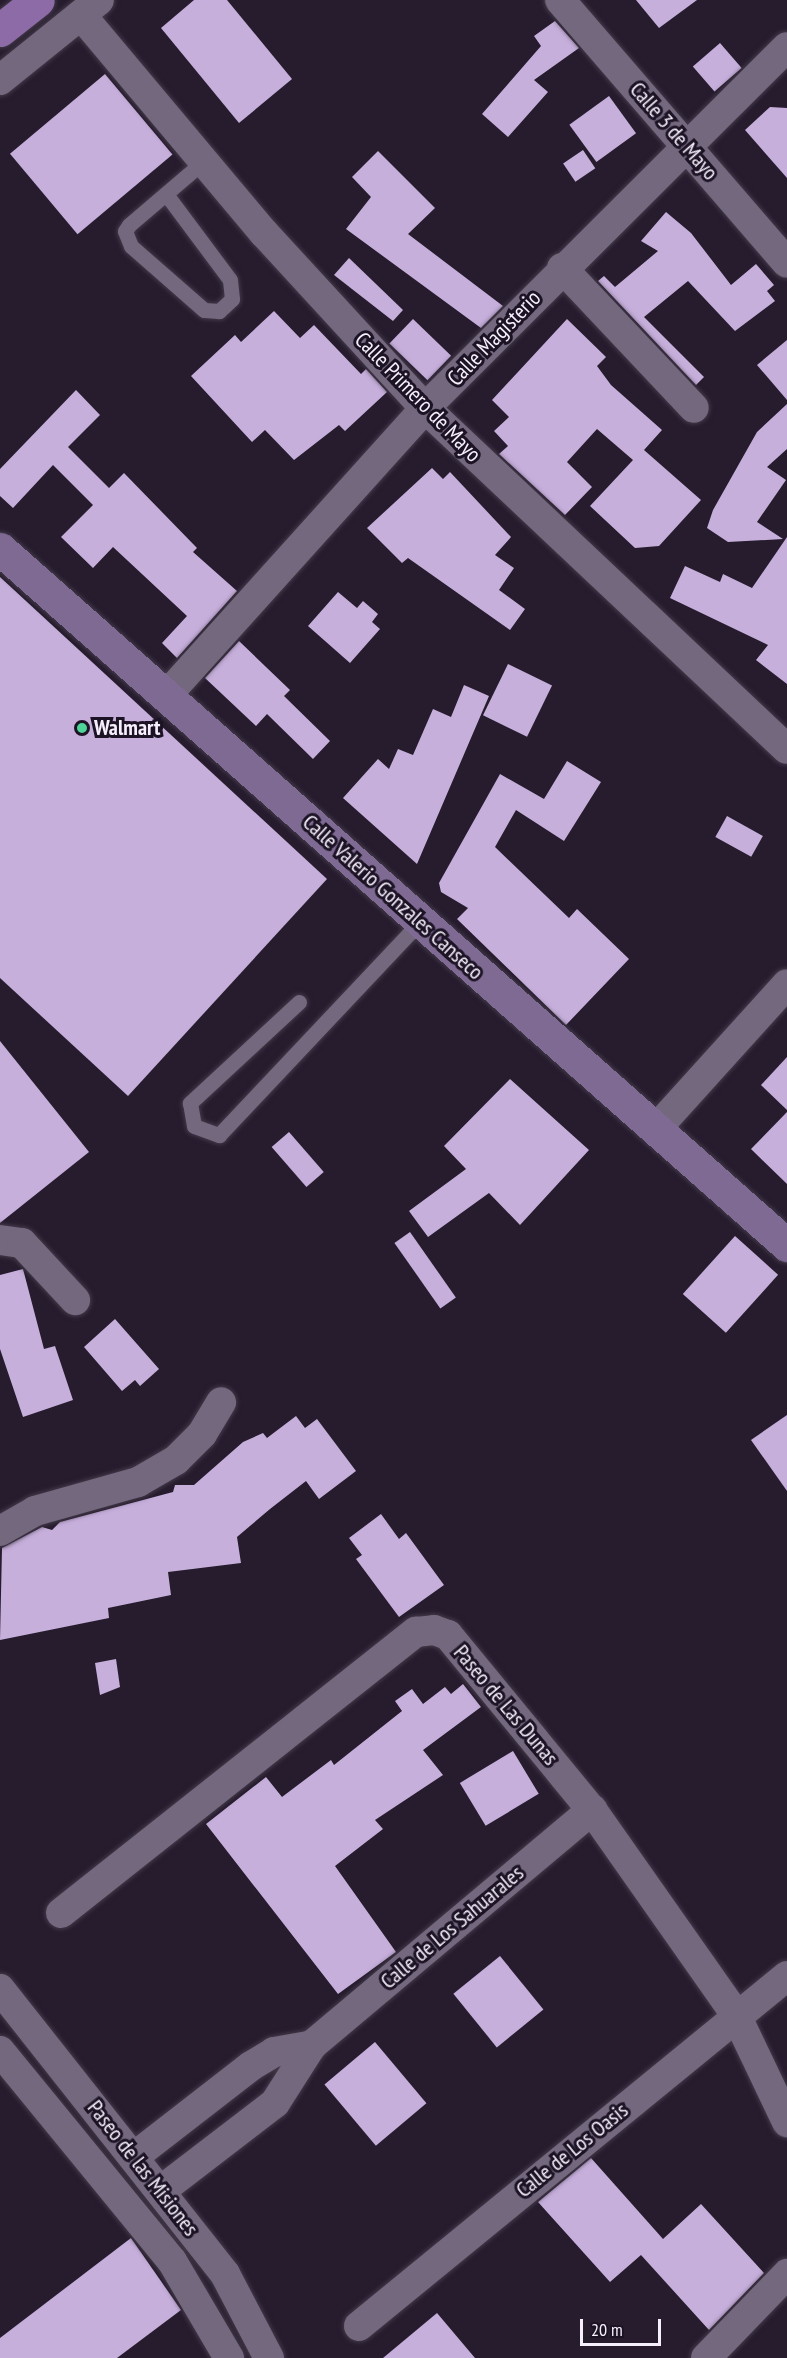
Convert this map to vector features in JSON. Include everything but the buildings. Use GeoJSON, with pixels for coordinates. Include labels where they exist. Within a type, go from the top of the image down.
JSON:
{"type":"FeatureCollection","features":[{"type":"Feature","properties":{"kind":"main road"},"geometry":{"type":"LineString","coordinates":[[0,30],[38,0]]}},
{"type":"Feature","properties":{"kind":"street","name":"Calle 3 de Mayo"},"geometry":{"type":"LineString","coordinates":[[560,0],[787,263]]}},
{"type":"Feature","properties":{"kind":"street"},"geometry":{"type":"LineString","coordinates":[[0,80],[90,7]]}},
{"type":"Feature","properties":{"kind":"street","name":"Calle Primero de Mayo"},"geometry":{"type":"LineString","coordinates":[[90,7],[204,161],[425,408],[787,749]]}},
{"type":"Feature","properties":{"kind":"street","name":"Calle Magisterio"},"geometry":{"type":"LineString","coordinates":[[166,696],[425,408],[685,143],[787,47]]}},
{"type":"Feature","properties":{"kind":"street"},"geometry":{"type":"LineString","coordinates":[[562,268],[694,408]]}},
{"type":"Feature","properties":{"kind":"street","name":"Calle Valerio Gonzales Canseco"},"geometry":{"type":"LineString","coordinates":[[0,549],[787,1245]]}},
{"type":"Feature","properties":{"kind":"street"},"geometry":{"type":"LineString","coordinates":[[656,1129],[787,984]]}},
{"type":"Feature","properties":{"kind":"street"},"geometry":{"type":"LineString","coordinates":[[0,1240],[22,1243],[75,1300]]}},
{"type":"Feature","properties":{"kind":"street"},"geometry":{"type":"LineString","coordinates":[[0,1531],[35,1511],[138,1482],[176,1460],[202,1434],[221,1402]]}},
{"type":"Feature","properties":{"kind":"street","name":"Paseo de Las Dunas"},"geometry":{"type":"LineString","coordinates":[[61,1912],[416,1632],[448,1635],[592,1810],[736,2015],[787,2121]]}},
{"type":"Feature","properties":{"kind":"street","name":"Calle de Los Sahuarales"},"geometry":{"type":"LineString","coordinates":[[312,2045],[592,1810]]}},
{"type":"Feature","properties":{"kind":"street","name":"Calle de Los Oasis"},"geometry":{"type":"LineString","coordinates":[[359,2326],[736,2015],[787,1976]]}},
{"type":"Feature","properties":{"kind":"street","name":"Paseo de las Misiones"},"geometry":{"type":"LineString","coordinates":[[0,1989],[163,2189],[225,2274],[269,2358]]}},
{"type":"Feature","properties":{"kind":"street"},"geometry":{"type":"LineString","coordinates":[[135,2156],[274,2052],[312,2045]]}},
{"type":"Feature","properties":{"kind":"street"},"geometry":{"type":"LineString","coordinates":[[163,2189],[275,2103],[312,2045]]}},
{"type":"Feature","properties":{"kind":"street","name":"Paseo de las Misiones"},"geometry":{"type":"LineString","coordinates":[[0,2051],[172,2261],[229,2358]]}},
{"type":"Feature","properties":{"kind":"street"},"geometry":{"type":"LineString","coordinates":[[706,2358],[787,2274]]}},
{"type":"Feature","properties":{"kind":"lane"},"geometry":{"type":"LineString","coordinates":[[166,194],[230,280],[232,299],[219,311],[204,310],[126,238],[129,225],[204,161]]}},
{"type":"Feature","properties":{"kind":"lane"},"geometry":{"type":"LineString","coordinates":[[299,1002],[190,1103],[194,1126],[219,1135],[421,921]]}},
{"type":"Feature","properties":{"kind":"place","name":"Walmart"},"geometry":{"type":"Point","coordinates":[82,728]}}]}
